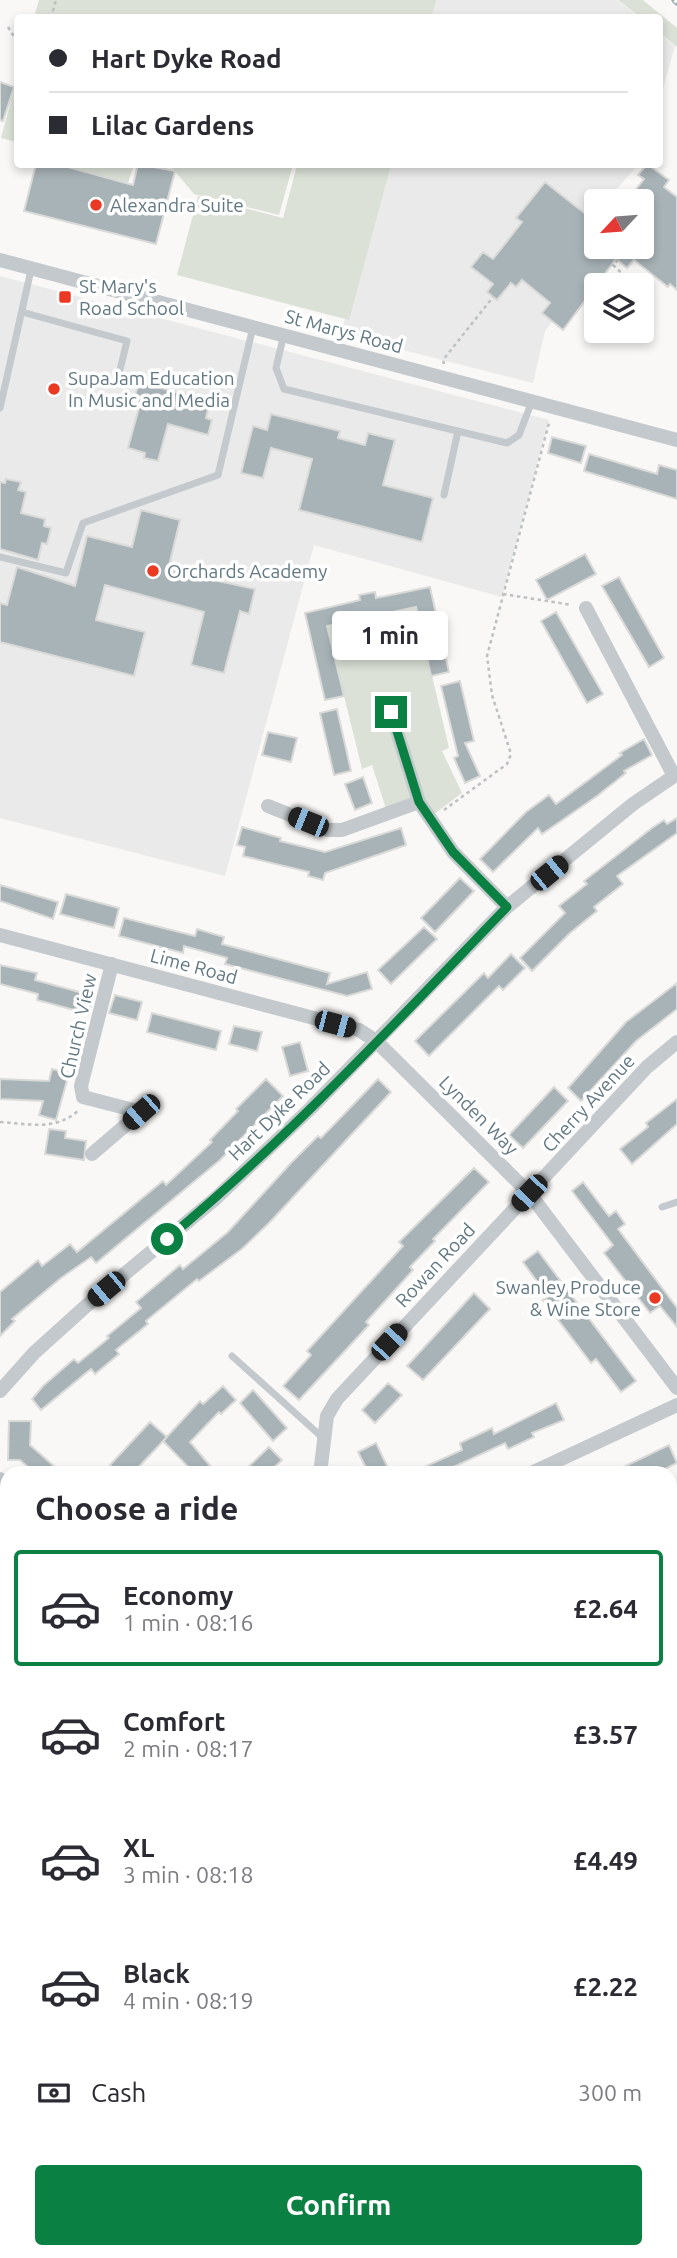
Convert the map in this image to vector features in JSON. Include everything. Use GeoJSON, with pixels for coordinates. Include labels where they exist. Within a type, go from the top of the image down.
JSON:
{"type":"FeatureCollection","features":[{"type":"Feature","properties":{"kind":"street","name":"St Marys Road"},"geometry":{"type":"LineString","coordinates":[[0,260],[677,440]]}},
{"type":"Feature","properties":{"kind":"street"},"geometry":{"type":"LineString","coordinates":[[586,608],[676,775]]}},
{"type":"Feature","properties":{"kind":"street"},"geometry":{"type":"LineString","coordinates":[[391,712],[419,802],[453,852],[507,907]]}},
{"type":"Feature","properties":{"kind":"street","name":"Hart Dyke Road"},"geometry":{"type":"LineString","coordinates":[[0,1391],[34,1353],[76,1315],[215,1199],[376,1041],[507,907],[633,804],[676,775]]}},
{"type":"Feature","properties":{"kind":"street"},"geometry":{"type":"LineString","coordinates":[[268,806],[328,830],[342,830],[419,802]]}},
{"type":"Feature","properties":{"kind":"street","name":"Lime Road"},"geometry":{"type":"LineString","coordinates":[[0,935],[359,1030],[376,1041]]}},
{"type":"Feature","properties":{"kind":"street","name":"Church View"},"geometry":{"type":"LineString","coordinates":[[92,1154],[141,1112],[89,1101],[83,1097],[81,1086],[112,964]]}},
{"type":"Feature","properties":{"kind":"street","name":"Lynden Way"},"geometry":{"type":"LineString","coordinates":[[376,1041],[529,1193],[677,1388]]}},
{"type":"Feature","properties":{"kind":"street","name":"Cherry Avenue"},"geometry":{"type":"LineString","coordinates":[[529,1193],[647,1067],[677,1042]]}},
{"type":"Feature","properties":{"kind":"street","name":"Rowan Road"},"geometry":{"type":"LineString","coordinates":[[321,1466],[327,1416],[337,1399],[529,1193]]}},
{"type":"Feature","properties":{"kind":"street"},"geometry":{"type":"LineString","coordinates":[[546,1466],[677,1405]]}},
{"type":"Feature","properties":{"kind":"lane"},"geometry":{"type":"LineString","coordinates":[[0,408],[31,270]]}},
{"type":"Feature","properties":{"kind":"lane"},"geometry":{"type":"LineString","coordinates":[[22,312],[127,341],[119,374]]}},
{"type":"Feature","properties":{"kind":"lane"},"geometry":{"type":"LineString","coordinates":[[0,557],[66,573],[83,523],[218,475],[253,327]]}},
{"type":"Feature","properties":{"kind":"lane"},"geometry":{"type":"LineString","coordinates":[[284,334],[276,368],[284,389],[507,443],[519,435],[532,400]]}},
{"type":"Feature","properties":{"kind":"lane"},"geometry":{"type":"LineString","coordinates":[[444,495],[458,431]]}},
{"type":"Feature","properties":{"kind":"lane"},"geometry":{"type":"LineString","coordinates":[[662,1207],[677,1202]]}},
{"type":"Feature","properties":{"kind":"lane"},"geometry":{"type":"LineString","coordinates":[[232,1356],[323,1438]]}},
{"type":"Feature","properties":{"kind":"path"},"geometry":{"type":"LineString","coordinates":[[8,27],[14,37]]}},
{"type":"Feature","properties":{"kind":"path"},"geometry":{"type":"LineString","coordinates":[[618,260],[613,265],[622,273]]}},
{"type":"Feature","properties":{"kind":"path"},"geometry":{"type":"LineString","coordinates":[[446,378],[443,360],[493,297]]}},
{"type":"Feature","properties":{"kind":"path"},"geometry":{"type":"LineString","coordinates":[[431,819],[507,764],[511,754],[492,695],[487,656],[555,407]]}},
{"type":"Feature","properties":{"kind":"path"},"geometry":{"type":"LineString","coordinates":[[503,594],[586,608]]}},
{"type":"Feature","properties":{"kind":"path"},"geometry":{"type":"LineString","coordinates":[[0,1122],[37,1125],[65,1122],[89,1101]]}},
{"type":"Feature","properties":{"kind":"shaded area"},"geometry":{"type":"Polygon","coordinates":[[[39,0],[436,0],[432,14],[35,14],[39,0]]]}},
{"type":"Feature","properties":{"kind":"shaded area"},"geometry":{"type":"Polygon","coordinates":[[[432,0],[617,0],[635,14],[428,14],[432,0]]]}},
{"type":"Feature","properties":{"kind":"shaded area"},"geometry":{"type":"Polygon","coordinates":[[[618,0],[643,0],[660,14],[636,14],[618,0]]]}},
{"type":"Feature","properties":{"kind":"shaded area"},"geometry":{"type":"Polygon","coordinates":[[[663,16],[677,28],[677,47],[663,35],[663,16]]]}},
{"type":"Feature","properties":{"kind":"shaded area"},"geometry":{"type":"Polygon","coordinates":[[[663,36],[675,46],[663,88],[663,36]]]}},
{"type":"Feature","properties":{"kind":"shaded area"},"geometry":{"type":"Polygon","coordinates":[[[14,89],[14,141],[1,138],[14,89]]]}},
{"type":"Feature","properties":{"kind":"shaded area"},"geometry":{"type":"Polygon","coordinates":[[[72,168],[133,168],[128,183],[72,168]]]}},
{"type":"Feature","properties":{"kind":"shaded area"},"geometry":{"type":"Polygon","coordinates":[[[170,168],[292,168],[279,215],[194,194],[170,168]]]}},
{"type":"Feature","properties":{"kind":"shaded area"},"geometry":{"type":"Polygon","coordinates":[[[296,168],[390,168],[349,320],[177,275],[198,196],[283,218],[296,168]]]}},
{"type":"Feature","properties":{"kind":"shaded area"},"geometry":{"type":"Polygon","coordinates":[[[386,168],[635,168],[617,189],[584,189],[584,259],[593,259],[588,265],[588,273],[584,273],[584,304],[563,330],[552,322],[545,331],[533,383],[341,334],[386,168]]]}},
{"type":"Feature","properties":{"kind":"shaded area","name":"Orchards Academy"},"geometry":{"type":"Polygon","coordinates":[[[0,276],[549,420],[502,597],[314,545],[225,876],[0,818],[0,276]]]}},
{"type":"Feature","properties":{"kind":"shaded area"},"geometry":{"type":"Polygon","coordinates":[[[416,607],[449,748],[442,751],[462,793],[433,815],[422,794],[386,809],[372,765],[362,769],[327,627],[416,607]]]}},
{"type":"Feature","properties":{"kind":"building"},"geometry":{"type":"Polygon","coordinates":[[[0,82],[14,87],[3,121],[0,120],[0,82]]]}},
{"type":"Feature","properties":{"kind":"building","name":"Alexandra Suite"},"geometry":{"type":"Polygon","coordinates":[[[35,168],[71,168],[133,185],[137,168],[175,171],[156,244],[24,211],[35,168]]]}},
{"type":"Feature","properties":{"kind":"building"},"geometry":{"type":"Polygon","coordinates":[[[644,168],[652,168],[669,180],[664,187],[677,197],[677,290],[670,284],[668,287],[654,273],[634,260],[627,268],[616,259],[654,259],[654,189],[636,189],[644,179],[638,175],[644,168]]]}},
{"type":"Feature","properties":{"kind":"building"},"geometry":{"type":"Polygon","coordinates":[[[545,182],[584,213],[584,259],[616,259],[606,273],[584,273],[584,302],[563,330],[542,313],[550,303],[522,280],[516,287],[511,283],[497,300],[487,292],[493,284],[471,267],[483,252],[493,259],[522,222],[516,218],[545,182]]]}},
{"type":"Feature","properties":{"kind":"building"},"geometry":{"type":"Polygon","coordinates":[[[139,382],[210,401],[206,418],[212,420],[208,435],[168,424],[158,461],[144,458],[145,453],[128,448],[140,404],[133,402],[139,382]]]}},
{"type":"Feature","properties":{"kind":"building"},"geometry":{"type":"Polygon","coordinates":[[[271,414],[340,431],[338,438],[365,445],[368,433],[395,440],[383,485],[433,498],[422,542],[299,510],[312,459],[271,448],[263,478],[241,473],[253,426],[267,430],[271,414]]]}},
{"type":"Feature","properties":{"kind":"building"},"geometry":{"type":"Polygon","coordinates":[[[552,437],[586,446],[581,463],[548,453],[552,437]]]}},
{"type":"Feature","properties":{"kind":"building"},"geometry":{"type":"Polygon","coordinates":[[[589,454],[657,474],[659,465],[677,470],[677,499],[584,471],[589,454]]]}},
{"type":"Feature","properties":{"kind":"building"},"geometry":{"type":"Polygon","coordinates":[[[6,479],[21,482],[18,490],[26,492],[21,513],[45,519],[44,526],[51,528],[47,544],[42,543],[38,560],[0,549],[0,482],[5,483],[6,479]]]}},
{"type":"Feature","properties":{"kind":"building"},"geometry":{"type":"Polygon","coordinates":[[[141,510],[180,520],[168,570],[255,589],[249,614],[240,611],[224,673],[191,665],[204,612],[105,585],[96,620],[145,632],[134,676],[0,642],[0,603],[7,605],[17,567],[75,586],[87,536],[132,547],[141,510]]]}},
{"type":"Feature","properties":{"kind":"building"},"geometry":{"type":"Polygon","coordinates":[[[585,554],[596,574],[547,600],[536,580],[585,554]]]}},
{"type":"Feature","properties":{"kind":"building"},"geometry":{"type":"Polygon","coordinates":[[[619,577],[664,658],[649,667],[602,586],[619,577]]]}},
{"type":"Feature","properties":{"kind":"building"},"geometry":{"type":"Polygon","coordinates":[[[430,587],[449,672],[431,676],[416,607],[327,626],[344,696],[325,700],[305,613],[360,600],[359,595],[375,592],[376,598],[430,587]]]}},
{"type":"Feature","properties":{"kind":"building"},"geometry":{"type":"Polygon","coordinates":[[[556,612],[603,694],[587,703],[541,621],[556,612]]]}},
{"type":"Feature","properties":{"kind":"building"},"geometry":{"type":"Polygon","coordinates":[[[460,681],[474,741],[465,743],[480,776],[465,783],[454,758],[458,756],[441,686],[460,681]]]}},
{"type":"Feature","properties":{"kind":"building"},"geometry":{"type":"Polygon","coordinates":[[[337,709],[351,771],[334,775],[320,713],[337,709]]]}},
{"type":"Feature","properties":{"kind":"building"},"geometry":{"type":"Polygon","coordinates":[[[268,732],[297,738],[291,762],[262,755],[268,732]]]}},
{"type":"Feature","properties":{"kind":"building"},"geometry":{"type":"Polygon","coordinates":[[[644,739],[652,755],[624,771],[626,773],[597,796],[542,834],[538,828],[493,872],[480,859],[526,812],[549,795],[556,804],[622,755],[620,753],[644,739]]]}},
{"type":"Feature","properties":{"kind":"building"},"geometry":{"type":"Polygon","coordinates":[[[363,777],[372,803],[355,810],[345,784],[363,777]]]}},
{"type":"Feature","properties":{"kind":"building"},"geometry":{"type":"Polygon","coordinates":[[[677,818],[677,833],[617,876],[623,884],[594,907],[597,911],[570,933],[532,971],[520,958],[565,913],[559,906],[587,884],[584,881],[652,828],[664,820],[667,824],[677,818]]]}},
{"type":"Feature","properties":{"kind":"building"},"geometry":{"type":"Polygon","coordinates":[[[242,827],[281,838],[280,841],[325,852],[401,828],[406,845],[325,873],[323,880],[308,876],[309,872],[243,856],[245,847],[237,845],[242,827]]]}},
{"type":"Feature","properties":{"kind":"building"},"geometry":{"type":"Polygon","coordinates":[[[460,878],[474,891],[435,932],[421,918],[460,878]]]}},
{"type":"Feature","properties":{"kind":"building"},"geometry":{"type":"Polygon","coordinates":[[[0,885],[58,902],[53,919],[0,901],[0,885]]]}},
{"type":"Feature","properties":{"kind":"building"},"geometry":{"type":"Polygon","coordinates":[[[66,894],[119,908],[114,928],[60,914],[66,894]]]}},
{"type":"Feature","properties":{"kind":"building"},"geometry":{"type":"Polygon","coordinates":[[[124,918],[195,936],[197,929],[224,937],[222,944],[330,973],[327,984],[367,972],[372,989],[347,996],[225,964],[227,958],[184,946],[183,953],[119,936],[124,918]]]}},
{"type":"Feature","properties":{"kind":"building"},"geometry":{"type":"Polygon","coordinates":[[[424,927],[437,939],[391,984],[378,970],[424,927]]]}},
{"type":"Feature","properties":{"kind":"building"},"geometry":{"type":"Polygon","coordinates":[[[511,954],[525,968],[503,990],[499,986],[429,1056],[415,1041],[484,973],[488,978],[511,954]]]}},
{"type":"Feature","properties":{"kind":"building"},"geometry":{"type":"Polygon","coordinates":[[[0,965],[37,973],[35,980],[94,996],[89,1014],[37,1000],[38,994],[0,984],[0,965]]]}},
{"type":"Feature","properties":{"kind":"building"},"geometry":{"type":"Polygon","coordinates":[[[677,983],[677,1009],[636,1041],[581,1101],[568,1088],[626,1022],[677,983]]]}},
{"type":"Feature","properties":{"kind":"building"},"geometry":{"type":"Polygon","coordinates":[[[115,995],[142,1002],[137,1020],[109,1013],[115,995]]]}},
{"type":"Feature","properties":{"kind":"building"},"geometry":{"type":"Polygon","coordinates":[[[152,1013],[221,1031],[216,1050],[147,1032],[152,1013]]]}},
{"type":"Feature","properties":{"kind":"building"},"geometry":{"type":"Polygon","coordinates":[[[234,1026],[262,1032],[257,1051],[229,1044],[234,1026]]]}},
{"type":"Feature","properties":{"kind":"building"},"geometry":{"type":"Polygon","coordinates":[[[300,1042],[308,1071],[290,1076],[282,1047],[300,1042]]]}},
{"type":"Feature","properties":{"kind":"building"},"geometry":{"type":"Polygon","coordinates":[[[52,1069],[69,1073],[56,1120],[39,1115],[43,1101],[0,1099],[0,1079],[49,1081],[52,1069]]]}},
{"type":"Feature","properties":{"kind":"building"},"geometry":{"type":"Polygon","coordinates":[[[266,1079],[283,1096],[220,1160],[96,1263],[91,1257],[61,1278],[12,1319],[15,1321],[0,1336],[0,1292],[38,1260],[42,1266],[70,1244],[77,1252],[163,1181],[166,1185],[212,1142],[210,1140],[238,1111],[236,1109],[266,1079]]]}},
{"type":"Feature","properties":{"kind":"building"},"geometry":{"type":"Polygon","coordinates":[[[378,1079],[391,1092],[270,1222],[243,1248],[199,1281],[197,1279],[146,1321],[148,1324],[116,1350],[119,1354],[95,1374],[91,1369],[41,1410],[32,1399],[43,1386],[74,1359],[78,1363],[109,1338],[107,1336],[141,1308],[136,1302],[180,1265],[183,1269],[228,1232],[291,1163],[318,1136],[321,1138],[378,1079]]]}},
{"type":"Feature","properties":{"kind":"building"},"geometry":{"type":"Polygon","coordinates":[[[554,1087],[568,1101],[523,1148],[509,1135],[554,1087]]]}},
{"type":"Feature","properties":{"kind":"building"},"geometry":{"type":"Polygon","coordinates":[[[677,1099],[677,1124],[632,1164],[620,1149],[648,1127],[646,1123],[677,1099]]]}},
{"type":"Feature","properties":{"kind":"building"},"geometry":{"type":"Polygon","coordinates":[[[49,1129],[66,1131],[65,1138],[86,1141],[84,1160],[45,1154],[49,1129]]]}},
{"type":"Feature","properties":{"kind":"building"},"geometry":{"type":"Polygon","coordinates":[[[474,1168],[489,1182],[433,1239],[435,1241],[410,1267],[413,1270],[366,1322],[369,1325],[299,1400],[283,1386],[311,1355],[307,1351],[403,1246],[399,1242],[474,1168]]]}},
{"type":"Feature","properties":{"kind":"building"},"geometry":{"type":"Polygon","coordinates":[[[583,1182],[609,1216],[616,1211],[625,1224],[618,1229],[677,1308],[677,1327],[660,1306],[650,1313],[604,1253],[613,1245],[572,1191],[583,1182]]]}},
{"type":"Feature","properties":{"kind":"building"},"geometry":{"type":"Polygon","coordinates":[[[538,1251],[636,1381],[621,1392],[596,1359],[591,1363],[543,1300],[548,1297],[523,1262],[538,1251]]]}},
{"type":"Feature","properties":{"kind":"building"},"geometry":{"type":"Polygon","coordinates":[[[474,1293],[490,1309],[423,1380],[407,1366],[474,1293]]]}},
{"type":"Feature","properties":{"kind":"building"},"geometry":{"type":"Polygon","coordinates":[[[388,1383],[402,1395],[375,1423],[362,1410],[388,1383]]]}},
{"type":"Feature","properties":{"kind":"building"},"geometry":{"type":"Polygon","coordinates":[[[223,1386],[236,1400],[221,1414],[219,1412],[190,1442],[210,1466],[187,1466],[163,1441],[200,1401],[203,1404],[223,1386]]]}},
{"type":"Feature","properties":{"kind":"building"},"geometry":{"type":"Polygon","coordinates":[[[253,1390],[287,1428],[273,1441],[240,1403],[253,1390]]]}},
{"type":"Feature","properties":{"kind":"building"},"geometry":{"type":"Polygon","coordinates":[[[556,1403],[564,1420],[532,1433],[534,1437],[508,1449],[505,1443],[455,1466],[427,1466],[462,1450],[460,1443],[492,1428],[494,1434],[556,1403]]]}},
{"type":"Feature","properties":{"kind":"building"},"geometry":{"type":"Polygon","coordinates":[[[9,1421],[31,1421],[30,1445],[54,1466],[27,1466],[20,1460],[8,1460],[9,1421]]]}},
{"type":"Feature","properties":{"kind":"building"},"geometry":{"type":"Polygon","coordinates":[[[150,1422],[167,1437],[140,1466],[110,1465],[150,1422]]]}},
{"type":"Feature","properties":{"kind":"building"},"geometry":{"type":"Polygon","coordinates":[[[376,1443],[387,1466],[365,1466],[358,1452],[376,1443]]]}},
{"type":"Feature","properties":{"kind":"building"},"geometry":{"type":"Polygon","coordinates":[[[669,1445],[677,1463],[671,1466],[626,1466],[669,1445]]]}},
{"type":"Feature","properties":{"kind":"building"},"geometry":{"type":"Polygon","coordinates":[[[269,1447],[282,1460],[276,1466],[249,1466],[269,1447]]]}},
{"type":"Feature","properties":{"kind":"place","name":"Alexandra Suite"},"geometry":{"type":"Point","coordinates":[96,205]}},
{"type":"Feature","properties":{"kind":"place","name":"St Mary's Road School"},"geometry":{"type":"Point","coordinates":[65,297]}},
{"type":"Feature","properties":{"kind":"place","name":"SupaJam Education In Music and Media"},"geometry":{"type":"Point","coordinates":[54,389]}},
{"type":"Feature","properties":{"kind":"place","name":"Orchards Academy"},"geometry":{"type":"Point","coordinates":[153,571]}},
{"type":"Feature","properties":{"kind":"place","name":"Swanley Produce & Wine Store"},"geometry":{"type":"Point","coordinates":[655,1298]}},
{"type":"Feature","properties":{"kind":"route"},"geometry":{"type":"LineString","coordinates":[[167,1239],[215,1199],[311,1108],[507,907],[453,852],[416,797],[391,712]]}}]}
